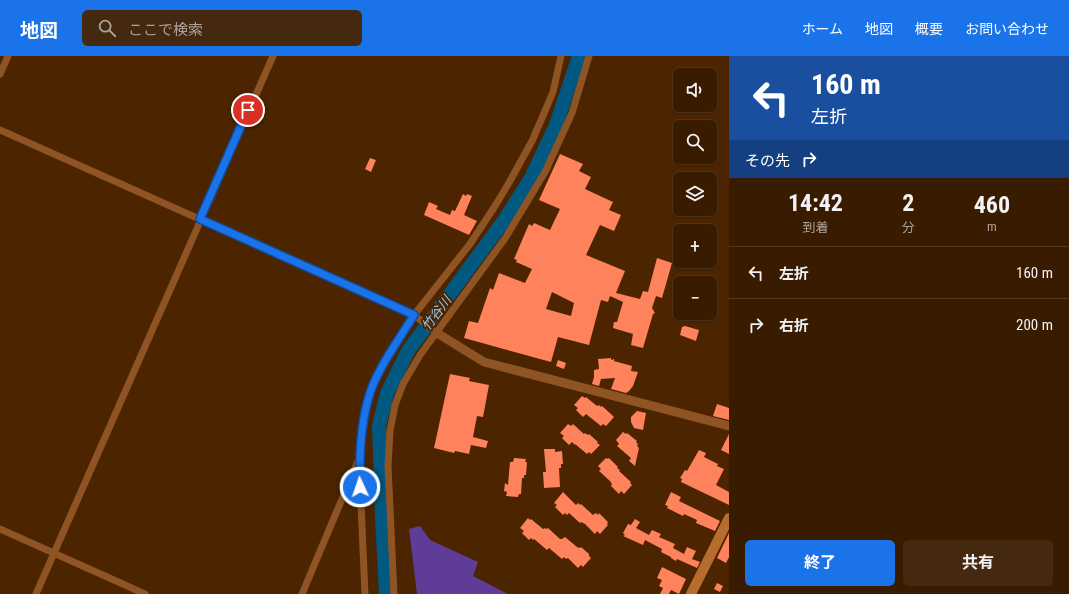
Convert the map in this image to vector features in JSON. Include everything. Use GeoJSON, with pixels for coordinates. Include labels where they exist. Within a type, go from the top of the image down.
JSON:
{"type":"FeatureCollection","features":[{"type":"Feature","properties":{"kind":"main road"},"geometry":{"type":"LineString","coordinates":[[691,594],[729,518]]}},
{"type":"Feature","properties":{"kind":"street"},"geometry":{"type":"LineString","coordinates":[[0,74],[8,56]]}},
{"type":"Feature","properties":{"kind":"street"},"geometry":{"type":"LineString","coordinates":[[36,594],[273,56]]}},
{"type":"Feature","properties":{"kind":"street"},"geometry":{"type":"LineString","coordinates":[[365,594],[359,458],[363,421],[370,392],[384,364],[416,316],[470,244],[502,194],[532,141],[542,118],[553,92],[562,56]]}},
{"type":"Feature","properties":{"kind":"street"},"geometry":{"type":"LineString","coordinates":[[394,594],[388,466],[390,430],[395,404],[403,384],[420,355],[436,331],[506,237],[545,172],[572,113],[589,56]]}},
{"type":"Feature","properties":{"kind":"street"},"geometry":{"type":"LineString","coordinates":[[0,130],[416,316],[436,331],[484,362],[729,426]]}},
{"type":"Feature","properties":{"kind":"street"},"geometry":{"type":"LineString","coordinates":[[302,594],[359,458]]}},
{"type":"Feature","properties":{"kind":"street"},"geometry":{"type":"LineString","coordinates":[[0,530],[145,594]]}},
{"type":"Feature","properties":{"kind":"shaded area"},"geometry":{"type":"Polygon","coordinates":[[[420,526],[430,540],[478,562],[473,576],[508,594],[417,594],[409,529],[420,526]]]}},
{"type":"Feature","properties":{"kind":"building"},"geometry":{"type":"Polygon","coordinates":[[[560,154],[583,164],[579,171],[591,177],[585,189],[613,202],[609,210],[621,215],[614,231],[600,225],[586,255],[625,271],[616,293],[640,299],[643,291],[648,292],[657,258],[672,263],[662,298],[656,296],[652,308],[655,313],[653,314],[643,348],[631,345],[633,334],[613,328],[614,322],[617,322],[623,302],[610,296],[608,302],[601,300],[589,345],[558,337],[551,362],[464,338],[469,321],[478,323],[490,288],[493,290],[499,273],[525,283],[532,269],[516,262],[517,260],[514,259],[529,224],[532,226],[534,223],[550,230],[560,209],[539,200],[560,154]],[[552,292],[546,309],[571,316],[574,303],[552,292]]]}},
{"type":"Feature","properties":{"kind":"building"},"geometry":{"type":"Polygon","coordinates":[[[370,158],[376,160],[371,172],[365,169],[370,158]]]}},
{"type":"Feature","properties":{"kind":"building"},"geometry":{"type":"Polygon","coordinates":[[[463,194],[466,196],[467,194],[472,196],[464,215],[477,221],[469,235],[424,215],[429,202],[438,206],[436,209],[450,215],[452,210],[455,211],[463,194]]]}},
{"type":"Feature","properties":{"kind":"building"},"geometry":{"type":"Polygon","coordinates":[[[685,326],[699,330],[696,341],[680,335],[682,327],[685,326]]]}},
{"type":"Feature","properties":{"kind":"building"},"geometry":{"type":"Polygon","coordinates":[[[611,358],[611,360],[614,359],[614,361],[632,366],[631,371],[638,372],[633,386],[626,393],[611,389],[615,378],[601,379],[599,386],[592,384],[594,370],[599,369],[598,359],[611,358]]]}},
{"type":"Feature","properties":{"kind":"building"},"geometry":{"type":"Polygon","coordinates":[[[558,360],[566,363],[564,369],[556,366],[558,360]]]}},
{"type":"Feature","properties":{"kind":"building"},"geometry":{"type":"Polygon","coordinates":[[[450,374],[470,378],[469,381],[489,385],[483,417],[477,416],[473,437],[488,441],[486,448],[471,445],[469,454],[455,451],[454,453],[434,448],[450,374]]]}},
{"type":"Feature","properties":{"kind":"building"},"geometry":{"type":"Polygon","coordinates":[[[582,396],[585,398],[586,397],[597,406],[602,406],[614,417],[606,426],[603,424],[601,426],[586,414],[583,417],[576,410],[578,408],[574,405],[582,396]]]}},
{"type":"Feature","properties":{"kind":"building"},"geometry":{"type":"Polygon","coordinates":[[[717,404],[729,408],[729,420],[713,416],[717,404]]]}},
{"type":"Feature","properties":{"kind":"building"},"geometry":{"type":"Polygon","coordinates":[[[637,411],[646,413],[643,430],[634,428],[631,422],[631,417],[637,411]]]}},
{"type":"Feature","properties":{"kind":"building"},"geometry":{"type":"Polygon","coordinates":[[[568,424],[571,426],[573,424],[584,434],[589,434],[600,445],[591,454],[589,452],[587,454],[572,442],[569,445],[562,438],[564,436],[560,433],[568,424]]]}},
{"type":"Feature","properties":{"kind":"building"},"geometry":{"type":"Polygon","coordinates":[[[623,432],[626,434],[627,433],[637,441],[637,446],[639,448],[635,466],[629,461],[631,458],[617,446],[619,444],[616,440],[623,432]]]}},
{"type":"Feature","properties":{"kind":"building"},"geometry":{"type":"Polygon","coordinates":[[[729,434],[729,454],[721,450],[729,434]]]}},
{"type":"Feature","properties":{"kind":"building"},"geometry":{"type":"Polygon","coordinates":[[[544,449],[555,449],[555,452],[562,451],[563,464],[561,464],[561,468],[559,468],[560,487],[544,488],[543,472],[546,472],[544,449]]]}},
{"type":"Feature","properties":{"kind":"building"},"geometry":{"type":"Polygon","coordinates":[[[699,450],[706,453],[704,457],[718,464],[717,466],[724,469],[716,485],[729,492],[729,505],[681,482],[682,479],[680,478],[685,470],[687,471],[699,450]]]}},
{"type":"Feature","properties":{"kind":"building"},"geometry":{"type":"Polygon","coordinates":[[[514,458],[526,459],[525,462],[527,462],[526,475],[522,478],[521,494],[519,494],[518,497],[506,496],[507,492],[504,491],[505,483],[508,485],[510,462],[513,462],[514,458]]]}},
{"type":"Feature","properties":{"kind":"building"},"geometry":{"type":"Polygon","coordinates":[[[606,458],[609,458],[618,467],[617,468],[620,470],[619,471],[631,482],[630,483],[632,485],[624,494],[621,491],[619,494],[611,486],[612,484],[610,481],[599,471],[601,469],[598,466],[606,458]]]}},
{"type":"Feature","properties":{"kind":"building"},"geometry":{"type":"Polygon","coordinates":[[[563,492],[576,505],[578,503],[580,505],[581,504],[593,515],[596,513],[598,515],[599,513],[608,522],[608,525],[600,534],[597,531],[595,534],[585,524],[580,523],[569,513],[567,515],[565,513],[563,515],[555,507],[557,505],[554,503],[563,492]]]}},
{"type":"Feature","properties":{"kind":"building"},"geometry":{"type":"Polygon","coordinates":[[[671,492],[681,497],[679,501],[720,521],[715,531],[696,523],[697,520],[684,514],[683,516],[667,508],[668,506],[665,505],[671,492]]]}},
{"type":"Feature","properties":{"kind":"building"},"geometry":{"type":"Polygon","coordinates":[[[528,518],[543,529],[548,528],[560,539],[565,537],[577,547],[581,547],[589,554],[591,558],[583,567],[581,565],[578,568],[568,558],[566,559],[564,557],[562,559],[549,548],[547,550],[534,539],[533,540],[531,538],[529,540],[522,533],[524,531],[520,528],[528,518]]]}},
{"type":"Feature","properties":{"kind":"building"},"geometry":{"type":"Polygon","coordinates":[[[635,519],[640,522],[636,528],[649,535],[652,530],[661,534],[659,537],[675,544],[673,548],[684,554],[687,547],[696,551],[692,559],[700,562],[697,568],[677,559],[676,561],[661,552],[662,549],[645,540],[643,545],[623,536],[625,535],[623,533],[628,524],[631,525],[635,519]]]}},
{"type":"Feature","properties":{"kind":"building"},"geometry":{"type":"Polygon","coordinates":[[[729,533],[729,557],[726,563],[717,558],[729,533]]]}},
{"type":"Feature","properties":{"kind":"building"},"geometry":{"type":"Polygon","coordinates":[[[662,567],[686,579],[679,594],[671,590],[669,594],[660,594],[663,588],[659,586],[662,580],[657,578],[662,567]]]}},
{"type":"Feature","properties":{"kind":"building"},"geometry":{"type":"Polygon","coordinates":[[[717,583],[723,586],[720,592],[714,589],[717,583]]]}},
{"type":"Feature","properties":{"kind":"waterway","name":"竹谷川"},"geometry":{"type":"LineString","coordinates":[[386,594],[379,426],[387,393],[408,351],[503,222],[531,178],[556,125],[579,56]]}},
{"type":"Feature","properties":{"kind":"route"},"geometry":{"type":"LineString","coordinates":[[248,110],[200,219],[414,315],[384,364],[370,392],[363,421],[359,458],[360,487]]}}]}
